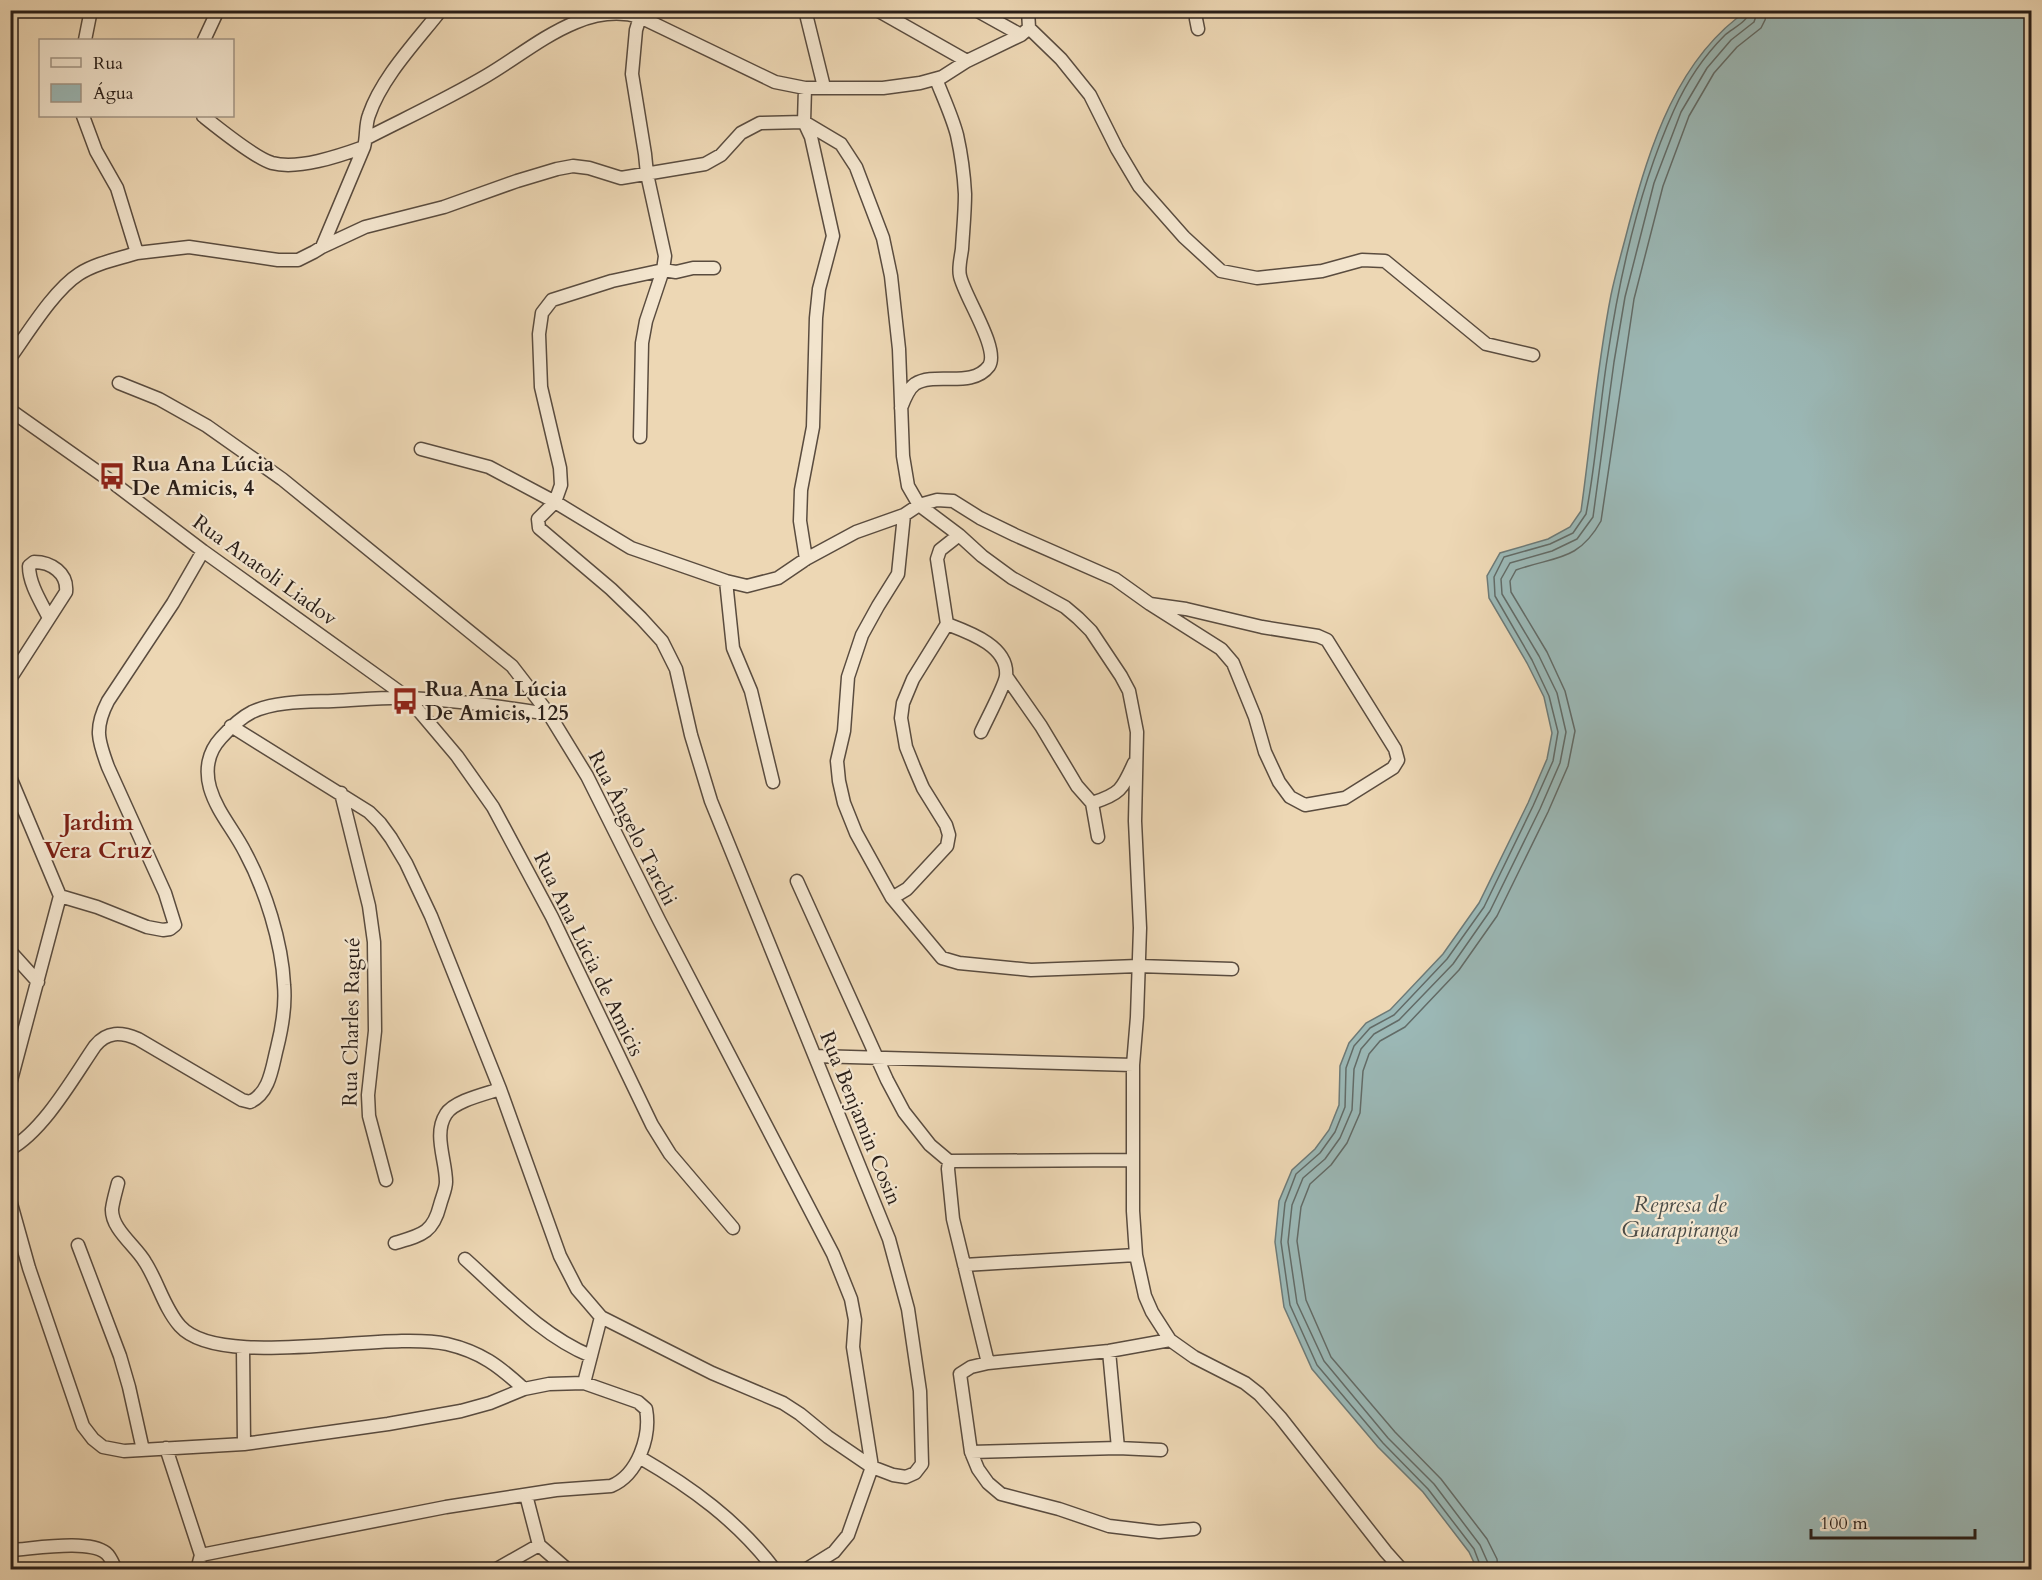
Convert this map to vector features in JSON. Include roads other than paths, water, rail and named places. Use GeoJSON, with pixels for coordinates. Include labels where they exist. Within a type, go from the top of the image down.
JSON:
{"type":"FeatureCollection","features":[{"type":"Feature","properties":{"kind":"street"},"geometry":{"type":"LineString","coordinates":[[85,39],[91,10]]}},
{"type":"Feature","properties":{"kind":"street"},"geometry":{"type":"LineString","coordinates":[[204,39],[218,10]]}},
{"type":"Feature","properties":{"kind":"street"},"geometry":{"type":"LineString","coordinates":[[321,247],[365,143],[367,118],[374,102],[399,63],[441,10]]}},
{"type":"Feature","properties":{"kind":"street"},"geometry":{"type":"LineString","coordinates":[[806,10],[824,87]]}},
{"type":"Feature","properties":{"kind":"street"},"geometry":{"type":"LineString","coordinates":[[877,10],[967,61]]}},
{"type":"Feature","properties":{"kind":"street"},"geometry":{"type":"LineString","coordinates":[[976,10],[1025,31],[1061,59],[1090,95],[1117,149],[1139,186],[1184,237],[1221,271],[1257,278],[1322,271],[1362,261],[1385,261],[1486,344],[1533,355]]}},
{"type":"Feature","properties":{"kind":"street"},"geometry":{"type":"LineString","coordinates":[[1025,31],[1028,10]]}},
{"type":"Feature","properties":{"kind":"street"},"geometry":{"type":"LineString","coordinates":[[1197,10],[1198,29]]}},
{"type":"Feature","properties":{"kind":"street"},"geometry":{"type":"LineString","coordinates":[[204,117],[263,159],[276,164],[290,165],[310,162],[365,143],[486,76],[553,33],[604,12],[640,16],[775,82],[805,88],[883,87],[936,79],[1025,31]]}},
{"type":"Feature","properties":{"kind":"street"},"geometry":{"type":"LineString","coordinates":[[640,16],[636,30],[632,74],[647,174],[665,256],[642,343],[640,437]]}},
{"type":"Feature","properties":{"kind":"street"},"geometry":{"type":"LineString","coordinates":[[900,410],[907,395],[916,384],[933,380],[971,378],[990,364],[992,355],[959,274],[965,192],[957,136],[936,79]]}},
{"type":"Feature","properties":{"kind":"street"},"geometry":{"type":"LineString","coordinates":[[805,88],[804,122],[811,137],[833,236],[819,289],[813,427],[801,490],[800,521],[806,559]]}},
{"type":"Feature","properties":{"kind":"street"},"geometry":{"type":"LineString","coordinates":[[83,117],[96,150],[117,188],[137,253]]}},
{"type":"Feature","properties":{"kind":"street"},"geometry":{"type":"LineString","coordinates":[[10,358],[64,286],[79,274],[98,265],[137,253],[189,247],[278,260],[298,260],[365,227],[444,207],[557,169],[573,166],[589,168],[621,178],[705,164],[721,155],[741,133],[760,123],[804,122],[841,144],[856,166],[883,238],[896,313],[900,410],[906,477],[919,505],[1012,578],[1065,607],[1090,631],[1129,691],[1137,732],[1135,820],[1140,928],[1133,1065],[1132,1211],[1140,1281],[1148,1304],[1170,1340],[1194,1357],[1245,1383],[1259,1394],[1402,1569]]}},
{"type":"Feature","properties":{"kind":"street"},"geometry":{"type":"LineString","coordinates":[[555,502],[561,485],[561,477],[540,387],[539,334],[542,313],[552,300],[612,281],[663,270],[676,272],[693,268],[714,268]]}},
{"type":"Feature","properties":{"kind":"street","name":"Rua Ângelo Tarchi"},"geometry":{"type":"LineString","coordinates":[[119,383],[159,399],[207,426],[282,479],[513,666],[549,714],[587,776],[670,942],[833,1254],[851,1299],[855,1320],[853,1347],[872,1467]]}},
{"type":"Feature","properties":{"kind":"street","name":"Rua Anatoli Liadov"},"geometry":{"type":"LineString","coordinates":[[13,416],[112,482],[203,551],[408,698]]}},
{"type":"Feature","properties":{"kind":"street"},"geometry":{"type":"LineString","coordinates":[[421,449],[489,467],[555,502],[631,548],[747,586],[778,578],[806,559],[856,532],[904,515],[919,505],[937,500],[953,501],[980,518],[1015,535],[1115,579],[1150,604],[1221,649],[1233,663],[1255,717],[1265,752],[1279,782],[1290,797],[1305,805],[1346,798],[1393,768],[1398,760],[1395,749],[1327,640],[1318,636],[1253,625],[1216,615],[1150,604]]}},
{"type":"Feature","properties":{"kind":"street","name":"Rua Benjamin Cosin"},"geometry":{"type":"LineString","coordinates":[[231,726],[341,793],[381,823],[406,863],[431,916],[500,1089],[560,1256],[577,1289],[601,1317],[712,1373],[783,1403],[872,1467],[906,1477],[915,1473],[922,1464],[920,1391],[908,1309],[890,1239],[711,801],[670,654],[662,641],[634,610],[538,528],[538,519],[555,502]]}},
{"type":"Feature","properties":{"kind":"street"},"geometry":{"type":"LineString","coordinates":[[904,515],[898,574],[862,635],[848,676],[844,731],[837,761],[844,803],[856,833],[892,898],[942,958],[959,963],[1032,970],[1138,966],[1232,969]]}},
{"type":"Feature","properties":{"kind":"street"},"geometry":{"type":"LineString","coordinates":[[892,898],[907,889],[947,846],[949,835],[946,825],[923,788],[914,767],[906,747],[902,718],[903,703],[913,680],[947,624],[937,559],[940,550],[958,535]]}},
{"type":"Feature","properties":{"kind":"street"},"geometry":{"type":"LineString","coordinates":[[60,896],[154,928],[170,929],[175,925],[165,893],[101,748],[98,727],[100,716],[108,701],[173,603],[203,551]]}},
{"type":"Feature","properties":{"kind":"street"},"geometry":{"type":"LineString","coordinates":[[726,581],[733,648],[751,691],[773,782]]}},
{"type":"Feature","properties":{"kind":"street"},"geometry":{"type":"LineString","coordinates":[[10,679],[49,618]]}},
{"type":"Feature","properties":{"kind":"street"},"geometry":{"type":"LineString","coordinates":[[947,624],[973,634],[994,648],[1003,659],[1006,676],[1041,726],[1077,786],[1092,803],[1098,837]]}},
{"type":"Feature","properties":{"kind":"street"},"geometry":{"type":"LineString","coordinates":[[981,732],[1006,676]]}},
{"type":"Feature","properties":{"kind":"street"},"geometry":{"type":"LineString","coordinates":[[10,1149],[31,1134],[101,1038],[111,1034],[126,1034],[138,1039],[242,1100],[250,1102],[263,1093],[283,1024],[284,986],[279,950],[260,882],[245,851],[217,807],[210,787],[207,770],[210,756],[217,742],[231,726],[252,712],[274,705],[408,698],[461,702],[549,714]]}},
{"type":"Feature","properties":{"kind":"street","name":"Rua Ana Lúcia de Amicis"},"geometry":{"type":"LineString","coordinates":[[408,698],[457,756],[493,807],[552,917],[658,1135],[693,1184],[733,1228]]}},
{"type":"Feature","properties":{"kind":"street"},"geometry":{"type":"LineString","coordinates":[[1092,803],[1112,797],[1125,784],[1136,759]]}},
{"type":"Feature","properties":{"kind":"street"},"geometry":{"type":"LineString","coordinates":[[10,777],[60,896],[10,1084]]}},
{"type":"Feature","properties":{"kind":"street","name":"Rua Charles Ragué"},"geometry":{"type":"LineString","coordinates":[[341,793],[369,906],[375,942],[375,1031],[368,1095],[369,1116],[386,1180]]}},
{"type":"Feature","properties":{"kind":"street"},"geometry":{"type":"LineString","coordinates":[[797,880],[904,1112],[930,1145],[949,1161],[1133,1160]]}},
{"type":"Feature","properties":{"kind":"street"},"geometry":{"type":"LineString","coordinates":[[10,951],[38,982]]}},
{"type":"Feature","properties":{"kind":"street"},"geometry":{"type":"LineString","coordinates":[[815,1056],[1133,1065]]}},
{"type":"Feature","properties":{"kind":"street"},"geometry":{"type":"LineString","coordinates":[[395,1243],[420,1236],[436,1220],[446,1183],[440,1128],[446,1113],[460,1103],[500,1089]]}},
{"type":"Feature","properties":{"kind":"street"},"geometry":{"type":"LineString","coordinates":[[949,1161],[953,1219],[988,1363]]}},
{"type":"Feature","properties":{"kind":"street"},"geometry":{"type":"LineString","coordinates":[[118,1183],[112,1209],[113,1219],[146,1263],[180,1326],[193,1336],[217,1345],[243,1347],[386,1341],[423,1341],[445,1344],[470,1351],[495,1363],[524,1389]]}},
{"type":"Feature","properties":{"kind":"street"},"geometry":{"type":"LineString","coordinates":[[10,1200],[29,1268],[83,1426],[103,1447],[124,1451],[244,1444],[388,1424],[461,1412],[524,1389],[549,1384],[584,1383],[638,1402],[646,1409],[646,1430],[639,1457],[630,1473],[612,1486],[564,1489],[446,1507],[201,1555]]}},
{"type":"Feature","properties":{"kind":"street"},"geometry":{"type":"LineString","coordinates":[[78,1245],[120,1356],[143,1450]]}},
{"type":"Feature","properties":{"kind":"street"},"geometry":{"type":"LineString","coordinates":[[964,1265],[1053,1258],[1136,1255]]}},
{"type":"Feature","properties":{"kind":"street"},"geometry":{"type":"LineString","coordinates":[[465,1259],[544,1330],[571,1348],[591,1356]]}},
{"type":"Feature","properties":{"kind":"street"},"geometry":{"type":"LineString","coordinates":[[584,1383],[601,1317]]}},
{"type":"Feature","properties":{"kind":"street"},"geometry":{"type":"LineString","coordinates":[[1170,1340],[1109,1351],[988,1363],[971,1367],[960,1374],[971,1452],[978,1469],[1000,1494],[1059,1509],[1109,1526],[1159,1532],[1194,1529]]}},
{"type":"Feature","properties":{"kind":"street"},"geometry":{"type":"LineString","coordinates":[[243,1347],[244,1444]]}},
{"type":"Feature","properties":{"kind":"street"},"geometry":{"type":"LineString","coordinates":[[1109,1351],[1118,1448]]}},
{"type":"Feature","properties":{"kind":"street"},"geometry":{"type":"LineString","coordinates":[[166,1448],[201,1555],[196,1569]]}},
{"type":"Feature","properties":{"kind":"street"},"geometry":{"type":"LineString","coordinates":[[971,1452],[1118,1448],[1161,1450]]}},
{"type":"Feature","properties":{"kind":"street"},"geometry":{"type":"LineString","coordinates":[[639,1457],[679,1480],[729,1519],[757,1546],[775,1569]]}},
{"type":"Feature","properties":{"kind":"street"},"geometry":{"type":"LineString","coordinates":[[805,1569],[834,1552],[848,1535],[872,1467]]}},
{"type":"Feature","properties":{"kind":"street"},"geometry":{"type":"LineString","coordinates":[[526,1495],[539,1545],[568,1569]]}},
{"type":"Feature","properties":{"kind":"street"},"geometry":{"type":"LineString","coordinates":[[495,1569],[539,1545]]}},
{"type":"Feature","properties":{"kind":"street"},"geometry":{"type":"LineString","coordinates":[[10,1550],[82,1546],[98,1548],[108,1555],[116,1569]]}},
{"type":"Feature","properties":{"kind":"street"},"geometry":{"type":"LineString","coordinates":[[615,1569],[633,1569]]}},
{"type":"Feature","properties":{"kind":"water","name":"Represa de Guarapiranga"},"geometry":{"type":"Polygon","coordinates":[[[1748,10],[2031,11],[2031,1569],[1477,1569],[1469,1552],[1423,1492],[1378,1447],[1312,1369],[1284,1307],[1275,1242],[1279,1201],[1292,1170],[1315,1149],[1329,1130],[1339,1105],[1340,1066],[1349,1043],[1366,1023],[1390,1010],[1443,954],[1479,903],[1547,759],[1552,733],[1544,697],[1489,598],[1487,576],[1500,553],[1548,539],[1570,527],[1581,511],[1611,295],[1646,164],[1670,106],[1685,78],[1702,53],[1723,30],[1748,10]]]}},
{"type":"Feature","properties":{"kind":"place","name":"Rua Ana Lúcia De Amicis, 4"},"geometry":{"type":"Point","coordinates":[112,476]}},
{"type":"Feature","properties":{"kind":"place","name":"Rua Ana Lúcia De Amicis, 125"},"geometry":{"type":"Point","coordinates":[405,701]}},
{"type":"Feature","properties":{"kind":"district","name":"Jardim Vera Cruz"},"geometry":{"type":"Point","coordinates":[98,836]}}]}
